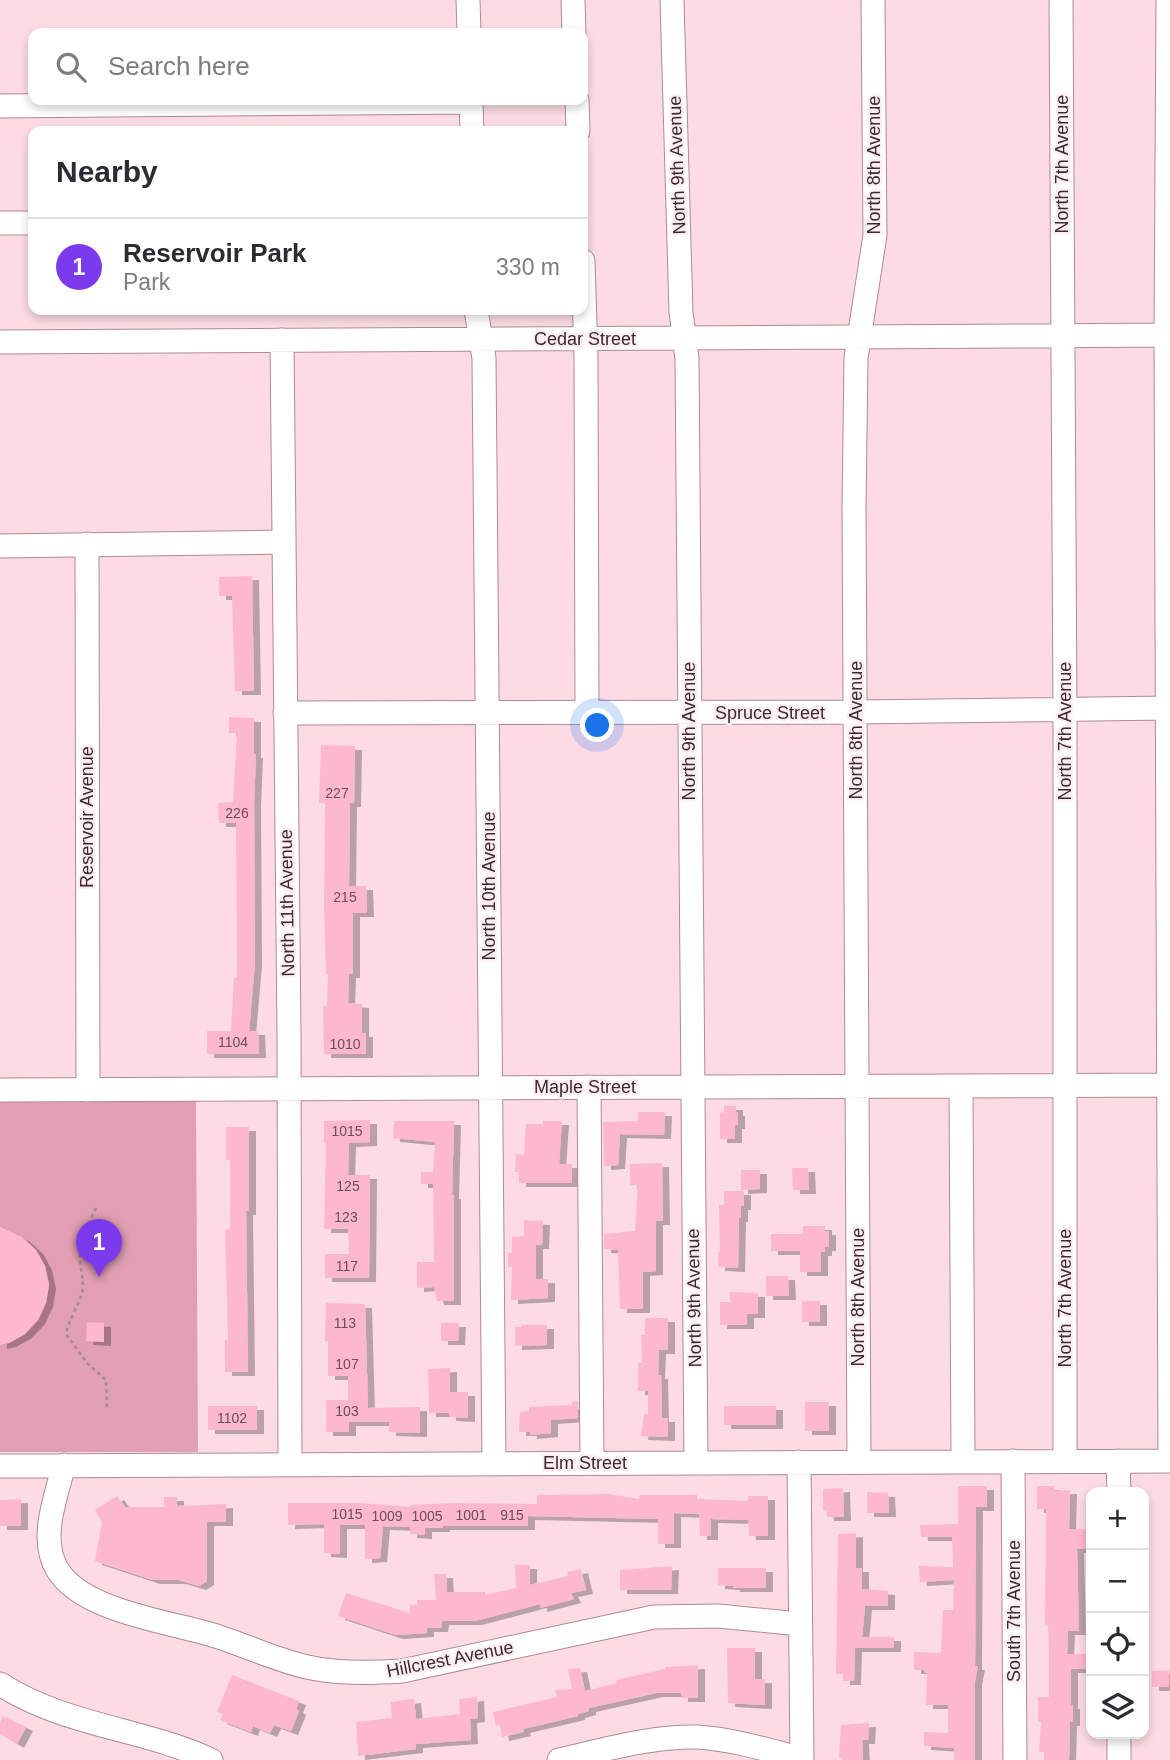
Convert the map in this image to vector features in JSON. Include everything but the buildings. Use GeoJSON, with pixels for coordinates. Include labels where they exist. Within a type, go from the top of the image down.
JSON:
{"type":"FeatureCollection","features":[{"type":"Feature","properties":{"kind":"street"},"geometry":{"type":"LineString","coordinates":[[468,0],[469,28]]}},
{"type":"Feature","properties":{"kind":"street"},"geometry":{"type":"LineString","coordinates":[[573,0],[574,28]]}},
{"type":"Feature","properties":{"kind":"street","name":"North 9th Avenue"},"geometry":{"type":"LineString","coordinates":[[673,0],[681,299],[687,359],[696,1463]]}},
{"type":"Feature","properties":{"kind":"street","name":"North 8th Avenue"},"geometry":{"type":"LineString","coordinates":[[859,1462],[855,399],[856,358],[875,235],[873,0]]}},
{"type":"Feature","properties":{"kind":"street","name":"North 7th Avenue"},"geometry":{"type":"LineString","coordinates":[[1061,0],[1065,1461]]}},
{"type":"Feature","properties":{"kind":"street"},"geometry":{"type":"LineString","coordinates":[[1168,0],[1170,1461]]}},
{"type":"Feature","properties":{"kind":"street"},"geometry":{"type":"LineString","coordinates":[[0,106],[94,105]]}},
{"type":"Feature","properties":{"kind":"street"},"geometry":{"type":"LineString","coordinates":[[471,105],[472,126]]}},
{"type":"Feature","properties":{"kind":"street"},"geometry":{"type":"LineString","coordinates":[[577,105],[578,126]]}},
{"type":"Feature","properties":{"kind":"street"},"geometry":{"type":"LineString","coordinates":[[0,223],[28,223]]}},
{"type":"Feature","properties":{"kind":"street","name":"North 10th Avenue"},"geometry":{"type":"LineString","coordinates":[[477,315],[484,358],[494,1464]]}},
{"type":"Feature","properties":{"kind":"street"},"geometry":{"type":"LineString","coordinates":[[585,315],[587,713]]}},
{"type":"Feature","properties":{"kind":"street","name":"Cedar Street"},"geometry":{"type":"LineString","coordinates":[[0,342],[1168,335]]}},
{"type":"Feature","properties":{"kind":"street","name":"North 11th Avenue"},"geometry":{"type":"LineString","coordinates":[[282,340],[290,1465]]}},
{"type":"Feature","properties":{"kind":"street"},"geometry":{"type":"LineString","coordinates":[[0,545],[284,542]]}},
{"type":"Feature","properties":{"kind":"street","name":"Reservoir Avenue"},"geometry":{"type":"LineString","coordinates":[[87,544],[88,1090]]}},
{"type":"Feature","properties":{"kind":"street","name":"Spruce Street"},"geometry":{"type":"LineString","coordinates":[[285,713],[689,713],[1169,708]]}},
{"type":"Feature","properties":{"kind":"street","name":"Maple Street"},"geometry":{"type":"LineString","coordinates":[[0,1090],[1170,1085]]}},
{"type":"Feature","properties":{"kind":"street"},"geometry":{"type":"LineString","coordinates":[[961,1086],[963,1461]]}},
{"type":"Feature","properties":{"kind":"street"},"geometry":{"type":"LineString","coordinates":[[589,1087],[592,1463]]}},
{"type":"Feature","properties":{"kind":"street","name":"South 7th Avenue"},"geometry":{"type":"LineString","coordinates":[[1013,1461],[1015,1760]]}},
{"type":"Feature","properties":{"kind":"street"},"geometry":{"type":"LineString","coordinates":[[1118,1461],[1119,1487]]}},
{"type":"Feature","properties":{"kind":"street","name":"Elm Street"},"geometry":{"type":"LineString","coordinates":[[0,1466],[1170,1461]]}},
{"type":"Feature","properties":{"kind":"street"},"geometry":{"type":"LineString","coordinates":[[559,1760],[630,1744],[696,1737],[721,1740],[802,1760],[799,1462]]}},
{"type":"Feature","properties":{"kind":"street","name":"Hillcrest Avenue"},"geometry":{"type":"LineString","coordinates":[[64,1465],[49,1536],[55,1564],[69,1583],[110,1606],[148,1619],[217,1636],[308,1668],[371,1673],[402,1671],[654,1617],[718,1616],[800,1624]]}},
{"type":"Feature","properties":{"kind":"street"},"geometry":{"type":"LineString","coordinates":[[0,1684],[43,1708],[161,1740],[211,1760]]}},
{"type":"Feature","properties":{"kind":"street"},"geometry":{"type":"LineString","coordinates":[[1119,1739],[1119,1760]]}},
{"type":"Feature","properties":{"kind":"path"},"geometry":{"type":"LineString","coordinates":[[96,1208],[82,1241],[82,1293],[69,1319],[66,1334],[87,1363],[106,1380],[107,1407]]}},
{"type":"Feature","properties":{"kind":"shaded area"},"geometry":{"type":"Polygon","coordinates":[[[0,1101],[196,1101],[198,1452],[0,1452],[0,1101]]]}},
{"type":"Feature","properties":{"kind":"place","name":"Reservoir Park"},"geometry":{"type":"Point","coordinates":[99,1277]}}]}
